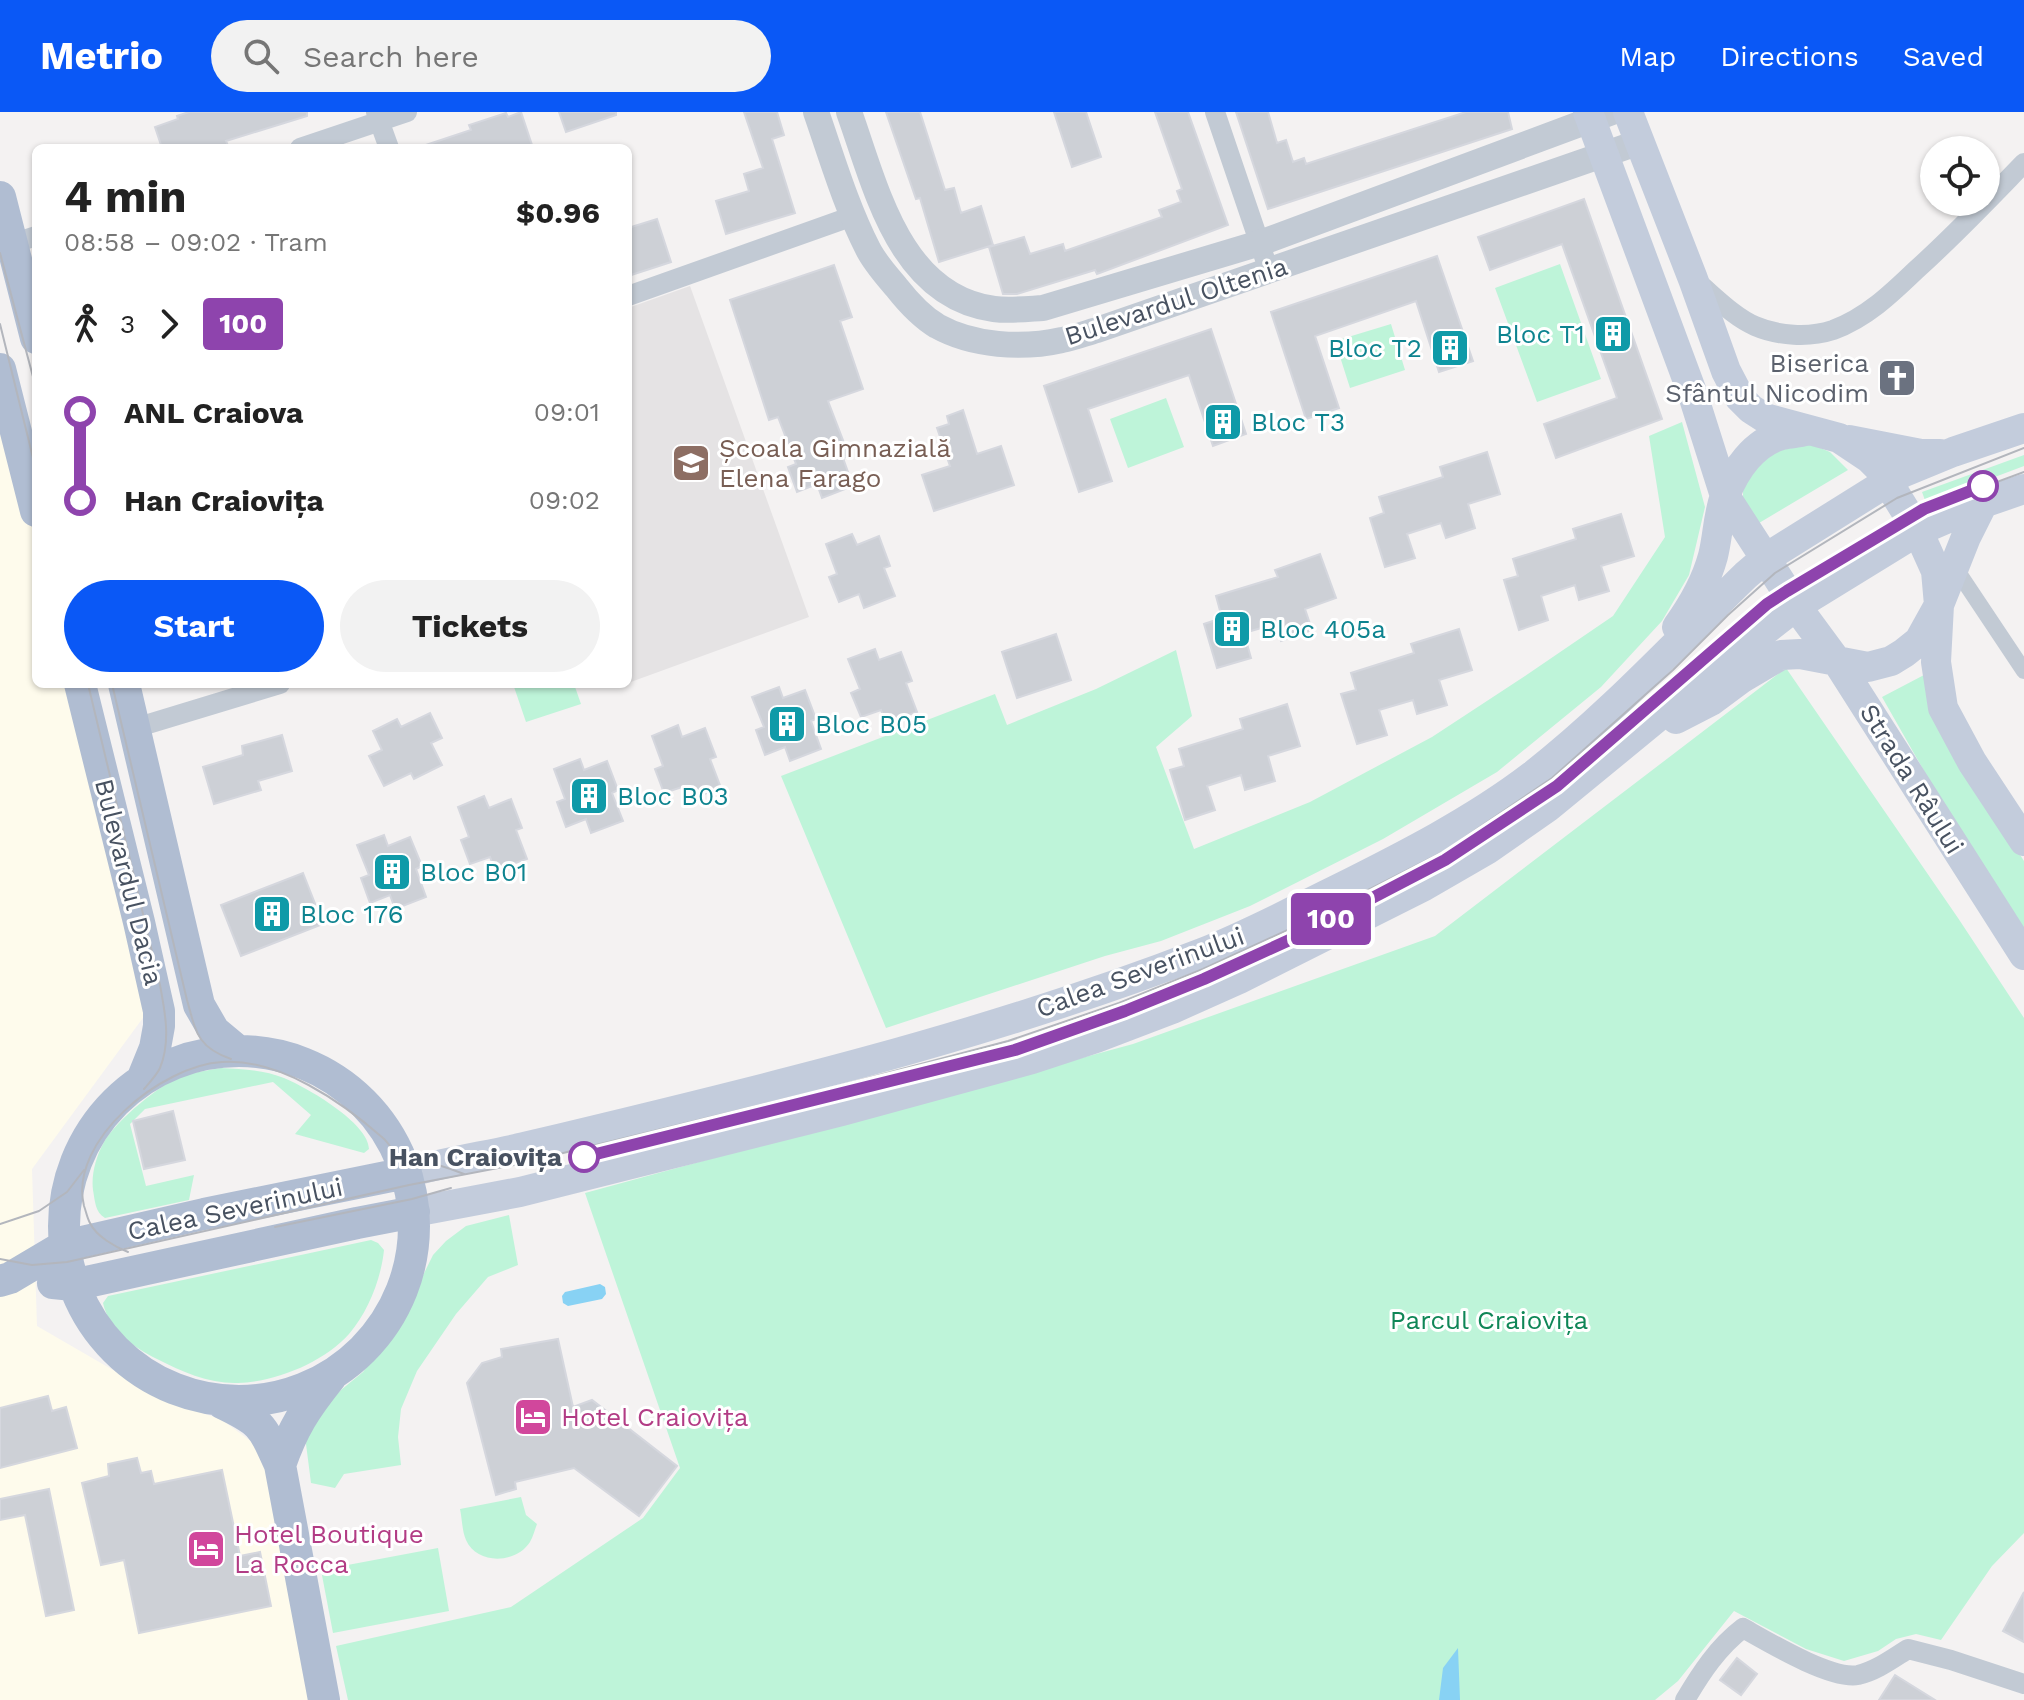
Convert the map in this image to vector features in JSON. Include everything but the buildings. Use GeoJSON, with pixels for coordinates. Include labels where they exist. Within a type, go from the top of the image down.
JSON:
{"type":"FeatureCollection","features":[{"type":"Feature","properties":{"kind":"main road"},"geometry":{"type":"LineString","coordinates":[[1628,112],[1726,371],[1740,398],[1765,418],[1825,434],[1921,454],[1953,452]]}},
{"type":"Feature","properties":{"kind":"main road"},"geometry":{"type":"LineString","coordinates":[[1597,115],[1604,154],[1692,392],[1725,496]]}},
{"type":"Feature","properties":{"kind":"main road"},"geometry":{"type":"LineString","coordinates":[[0,197],[24,240],[32,305]]}},
{"type":"Feature","properties":{"kind":"main road"},"geometry":{"type":"LineString","coordinates":[[0,369],[32,495]]}},
{"type":"Feature","properties":{"kind":"main road","name":"Calea Severinului"},"geometry":{"type":"LineString","coordinates":[[5,1279],[64,1246],[511,1150],[888,1055],[1020,1016],[1205,952],[1386,865],[1466,820],[1530,777],[1581,735],[1766,558],[1902,473],[2024,428]]}},
{"type":"Feature","properties":{"kind":"main road"},"geometry":{"type":"LineString","coordinates":[[1652,667],[1702,585],[1713,555],[1725,496],[1743,462],[1756,448],[1780,435],[1825,434],[1869,458],[1879,468],[1918,531],[1936,571],[1939,605],[1936,662],[1943,708],[1972,762],[2024,841]]}},
{"type":"Feature","properties":{"kind":"main road","name":"Calea Severinului"},"geometry":{"type":"LineString","coordinates":[[5,1279],[73,1285],[342,1226],[520,1192],[842,1111],[1032,1059],[1160,1014],[1312,944],[1475,856],[1548,807],[1796,606],[1918,531],[2024,489]]}},
{"type":"Feature","properties":{"kind":"main road","name":"Strada Râului"},"geometry":{"type":"LineString","coordinates":[[1725,496],[1796,606],[1838,663],[2024,955]]}},
{"type":"Feature","properties":{"kind":"main road"},"geometry":{"type":"LineString","coordinates":[[1621,748],[1711,701],[1781,655],[1800,654],[1868,667],[1891,661],[1919,641],[1939,605],[1983,503]]}},
{"type":"Feature","properties":{"kind":"main road","name":"Bulevardul Dacia"},"geometry":{"type":"LineString","coordinates":[[81,688],[159,1011],[155,1048],[142,1080]]}},
{"type":"Feature","properties":{"kind":"main road","name":"Bulevardul Dacia"},"geometry":{"type":"LineString","coordinates":[[125,688],[199,1005],[214,1031],[238,1051]]}},
{"type":"Feature","properties":{"kind":"main road","name":"Bulevardul Dacia"},"geometry":{"type":"LineString","coordinates":[[64,1246],[67,1192],[80,1152],[96,1124],[117,1099],[142,1080],[186,1059],[214,1052],[278,1055],[315,1068],[348,1089],[374,1114],[391,1139],[406,1173]]}},
{"type":"Feature","properties":{"kind":"main road"},"geometry":{"type":"LineString","coordinates":[[64,1246],[78,1299],[98,1332],[127,1363],[160,1384],[193,1397],[218,1401],[260,1401],[293,1394],[332,1375],[355,1358],[376,1336],[392,1312],[406,1280],[413,1244],[414,1212],[406,1173]]}},
{"type":"Feature","properties":{"kind":"main road"},"geometry":{"type":"LineString","coordinates":[[280,1465],[291,1435],[309,1404],[332,1375]]}},
{"type":"Feature","properties":{"kind":"main road"},"geometry":{"type":"LineString","coordinates":[[218,1401],[249,1416],[264,1429],[280,1465],[324,1700]]}},
{"type":"Feature","properties":{"kind":"street"},"geometry":{"type":"LineString","coordinates":[[310,144],[378,117],[407,112]]}},
{"type":"Feature","properties":{"kind":"street","name":"Bulevardul Oltenia"},"geometry":{"type":"LineString","coordinates":[[816,112],[869,252],[909,303],[936,325],[969,339],[1000,343],[1030,344],[1086,333],[1640,142]]}},
{"type":"Feature","properties":{"kind":"street","name":"Bulevardul Oltenia"},"geometry":{"type":"LineString","coordinates":[[849,112],[886,213],[897,238],[913,261],[931,281],[948,293],[972,304],[995,309],[1043,308],[1260,243],[1597,115]]}},
{"type":"Feature","properties":{"kind":"street"},"geometry":{"type":"LineString","coordinates":[[1215,112],[1269,271]]}},
{"type":"Feature","properties":{"kind":"street"},"geometry":{"type":"LineString","coordinates":[[378,117],[388,144]]}},
{"type":"Feature","properties":{"kind":"street"},"geometry":{"type":"LineString","coordinates":[[1693,279],[1754,326],[1781,333],[1808,335],[1831,330],[1860,317],[1887,297],[1956,234],[2024,163]]}},
{"type":"Feature","properties":{"kind":"street"},"geometry":{"type":"LineString","coordinates":[[632,295],[853,216]]}},
{"type":"Feature","properties":{"kind":"street"},"geometry":{"type":"LineString","coordinates":[[909,303],[931,281]]}},
{"type":"Feature","properties":{"kind":"street"},"geometry":{"type":"LineString","coordinates":[[1954,566],[2024,671]]}},
{"type":"Feature","properties":{"kind":"street"},"geometry":{"type":"LineString","coordinates":[[135,728],[267,688]]}},
{"type":"Feature","properties":{"kind":"street"},"geometry":{"type":"LineString","coordinates":[[1685,1700],[1728,1639],[1743,1628],[1827,1671],[1856,1676],[1883,1665],[1908,1649],[2024,1684]]}},
{"type":"Feature","properties":{"kind":"shaded area","name":"Școala Gimnazială Elena Farago"},"geometry":{"type":"Polygon","coordinates":[[[690,286],[809,617],[632,682],[632,307],[690,286]]]}},
{"type":"Feature","properties":{"kind":"shaded area"},"geometry":{"type":"Polygon","coordinates":[[[0,390],[32,524],[32,688],[71,688],[148,1011],[32,1169],[37,1326],[163,1399],[222,1420],[263,1450],[321,1700],[0,1700],[0,390]]]}},
{"type":"Feature","properties":{"kind":"green space"},"geometry":{"type":"Polygon","coordinates":[[[1560,264],[1601,379],[1537,402],[1495,288],[1560,264]]]}},
{"type":"Feature","properties":{"kind":"green space"},"geometry":{"type":"Polygon","coordinates":[[[1391,324],[1405,370],[1350,388],[1335,341],[1391,324]]]}},
{"type":"Feature","properties":{"kind":"green space"},"geometry":{"type":"Polygon","coordinates":[[[1166,398],[1184,447],[1128,468],[1110,419],[1166,398]]]}},
{"type":"Feature","properties":{"kind":"green space"},"geometry":{"type":"Polygon","coordinates":[[[1682,422],[1705,507],[1689,575],[1662,621],[1601,687],[1497,772],[1383,839],[1250,906],[1161,941],[1105,956],[886,1028],[781,776],[995,694],[1007,725],[1096,689],[1176,650],[1192,716],[1156,747],[1194,849],[1310,802],[1432,737],[1613,616],[1665,537],[1649,436],[1682,422]]]}},
{"type":"Feature","properties":{"kind":"green space"},"geometry":{"type":"Polygon","coordinates":[[[1811,444],[1830,452],[1848,470],[1754,526],[1743,500],[1743,488],[1763,453],[1811,444]]]}},
{"type":"Feature","properties":{"kind":"green space"},"geometry":{"type":"Polygon","coordinates":[[[2024,455],[2024,466],[1926,503],[1922,492],[2024,455]]]}},
{"type":"Feature","properties":{"kind":"green space","name":"Parcul Craiovița"},"geometry":{"type":"Polygon","coordinates":[[[1786,668],[2024,1018],[2024,1533],[1992,1566],[1941,1640],[1916,1634],[1896,1639],[1878,1651],[1844,1661],[1806,1649],[1734,1611],[1678,1681],[1655,1700],[348,1700],[336,1646],[511,1607],[643,1518],[680,1468],[585,1193],[1133,1044],[1435,936],[1786,668]]]}},
{"type":"Feature","properties":{"kind":"green space"},"geometry":{"type":"Polygon","coordinates":[[[1924,675],[1965,769],[2024,861],[2024,932],[1936,792],[1882,697],[1924,675]]]}},
{"type":"Feature","properties":{"kind":"green space"},"geometry":{"type":"Polygon","coordinates":[[[514,688],[575,688],[581,704],[526,722],[514,688]]]}},
{"type":"Feature","properties":{"kind":"green space"},"geometry":{"type":"Polygon","coordinates":[[[221,1068],[269,1073],[307,1089],[348,1117],[359,1128],[369,1149],[364,1153],[295,1134],[311,1115],[273,1082],[145,1109],[130,1124],[146,1186],[194,1175],[189,1200],[105,1218],[102,1216],[95,1202],[93,1178],[99,1153],[110,1133],[140,1104],[174,1079],[221,1068]]]}},
{"type":"Feature","properties":{"kind":"green space"},"geometry":{"type":"Polygon","coordinates":[[[509,1215],[518,1265],[488,1277],[456,1314],[417,1371],[401,1409],[398,1437],[401,1465],[344,1474],[335,1488],[311,1483],[306,1444],[308,1425],[363,1372],[386,1342],[433,1255],[466,1226],[509,1215]]]}},
{"type":"Feature","properties":{"kind":"green space"},"geometry":{"type":"Polygon","coordinates":[[[371,1240],[384,1250],[377,1284],[356,1325],[339,1344],[313,1362],[268,1379],[228,1383],[176,1368],[123,1337],[106,1313],[103,1303],[108,1296],[371,1240]]]}},
{"type":"Feature","properties":{"kind":"green space"},"geometry":{"type":"Polygon","coordinates":[[[521,1497],[526,1515],[537,1524],[524,1549],[497,1559],[479,1554],[471,1548],[466,1540],[460,1509],[521,1497]]]}},
{"type":"Feature","properties":{"kind":"green space"},"geometry":{"type":"Polygon","coordinates":[[[438,1548],[449,1611],[333,1633],[321,1570],[438,1548]]]}},
{"type":"Feature","properties":{"kind":"water"},"geometry":{"type":"Polygon","coordinates":[[[600,1284],[605,1287],[606,1294],[602,1299],[568,1306],[563,1303],[565,1292],[600,1284]]]}},
{"type":"Feature","properties":{"kind":"water"},"geometry":{"type":"Polygon","coordinates":[[[1458,1648],[1460,1700],[1439,1700],[1443,1668],[1458,1648]]]}},
{"type":"Feature","properties":{"kind":"tram line"},"geometry":{"type":"LineString","coordinates":[[0,253],[32,373]]}},
{"type":"Feature","properties":{"kind":"tram line"},"geometry":{"type":"LineString","coordinates":[[0,324],[32,454]]}},
{"type":"Feature","properties":{"kind":"tram line"},"geometry":{"type":"LineString","coordinates":[[0,1259],[32,1265],[67,1262],[409,1185],[514,1165],[1008,1041],[1119,1003],[1305,922],[1443,852],[1552,778],[1775,573],[1897,498],[2024,448]]}},
{"type":"Feature","properties":{"kind":"tram line"},"geometry":{"type":"LineString","coordinates":[[1664,693],[1767,604],[1787,591],[1924,509],[2024,472]]}},
{"type":"Feature","properties":{"kind":"tram line","name":"100"},"geometry":{"type":"LineString","coordinates":[[584,1157],[1015,1050],[1125,1011],[1307,932],[1445,860],[1557,786],[1767,604],[1924,509],[1983,486]]}},
{"type":"Feature","properties":{"kind":"tram line"},"geometry":{"type":"LineString","coordinates":[[89,688],[164,1006],[166,1037],[163,1058],[158,1071],[144,1089]]}},
{"type":"Feature","properties":{"kind":"tram line"},"geometry":{"type":"LineString","coordinates":[[113,688],[193,1021],[205,1043],[231,1059]]}},
{"type":"Feature","properties":{"kind":"tram line"},"geometry":{"type":"LineString","coordinates":[[128,1252],[101,1237],[88,1219],[83,1181],[91,1156],[105,1132],[125,1110],[148,1091],[198,1066],[222,1062],[244,1063],[287,1075],[349,1110],[383,1138],[399,1157],[464,1174]]}},
{"type":"Feature","properties":{"kind":"tram line"},"geometry":{"type":"LineString","coordinates":[[0,1224],[39,1211],[67,1192],[84,1170]]}},
{"type":"Feature","properties":{"kind":"tram line"},"geometry":{"type":"LineString","coordinates":[[275,1227],[451,1188]]}},
{"type":"Feature","properties":{"kind":"place","name":"Bloc T1"},"geometry":{"type":"Point","coordinates":[1613,334]}},
{"type":"Feature","properties":{"kind":"place","name":"Bloc T2"},"geometry":{"type":"Point","coordinates":[1450,348]}},
{"type":"Feature","properties":{"kind":"place","name":"Biserica Sfântul Nicodim"},"geometry":{"type":"Point","coordinates":[1897,378]}},
{"type":"Feature","properties":{"kind":"place","name":"Bloc T3"},"geometry":{"type":"Point","coordinates":[1223,422]}},
{"type":"Feature","properties":{"kind":"place","name":"Școala Gimnazială Elena Farago"},"geometry":{"type":"Point","coordinates":[691,463]}},
{"type":"Feature","properties":{"kind":"place","name":"Bloc 405a"},"geometry":{"type":"Point","coordinates":[1232,629]}},
{"type":"Feature","properties":{"kind":"place","name":"Bloc B05"},"geometry":{"type":"Point","coordinates":[787,724]}},
{"type":"Feature","properties":{"kind":"place","name":"Bloc B03"},"geometry":{"type":"Point","coordinates":[589,796]}},
{"type":"Feature","properties":{"kind":"place","name":"Bloc B01"},"geometry":{"type":"Point","coordinates":[392,872]}},
{"type":"Feature","properties":{"kind":"place","name":"Bloc 176"},"geometry":{"type":"Point","coordinates":[272,914]}},
{"type":"Feature","properties":{"kind":"place","name":"Han Craiovița"},"geometry":{"type":"Point","coordinates":[584,1157]}},
{"type":"Feature","properties":{"kind":"place","name":"Hotel Craiovița"},"geometry":{"type":"Point","coordinates":[533,1417]}},
{"type":"Feature","properties":{"kind":"place","name":"Hotel Boutique La Rocca"},"geometry":{"type":"Point","coordinates":[206,1549]}}]}
